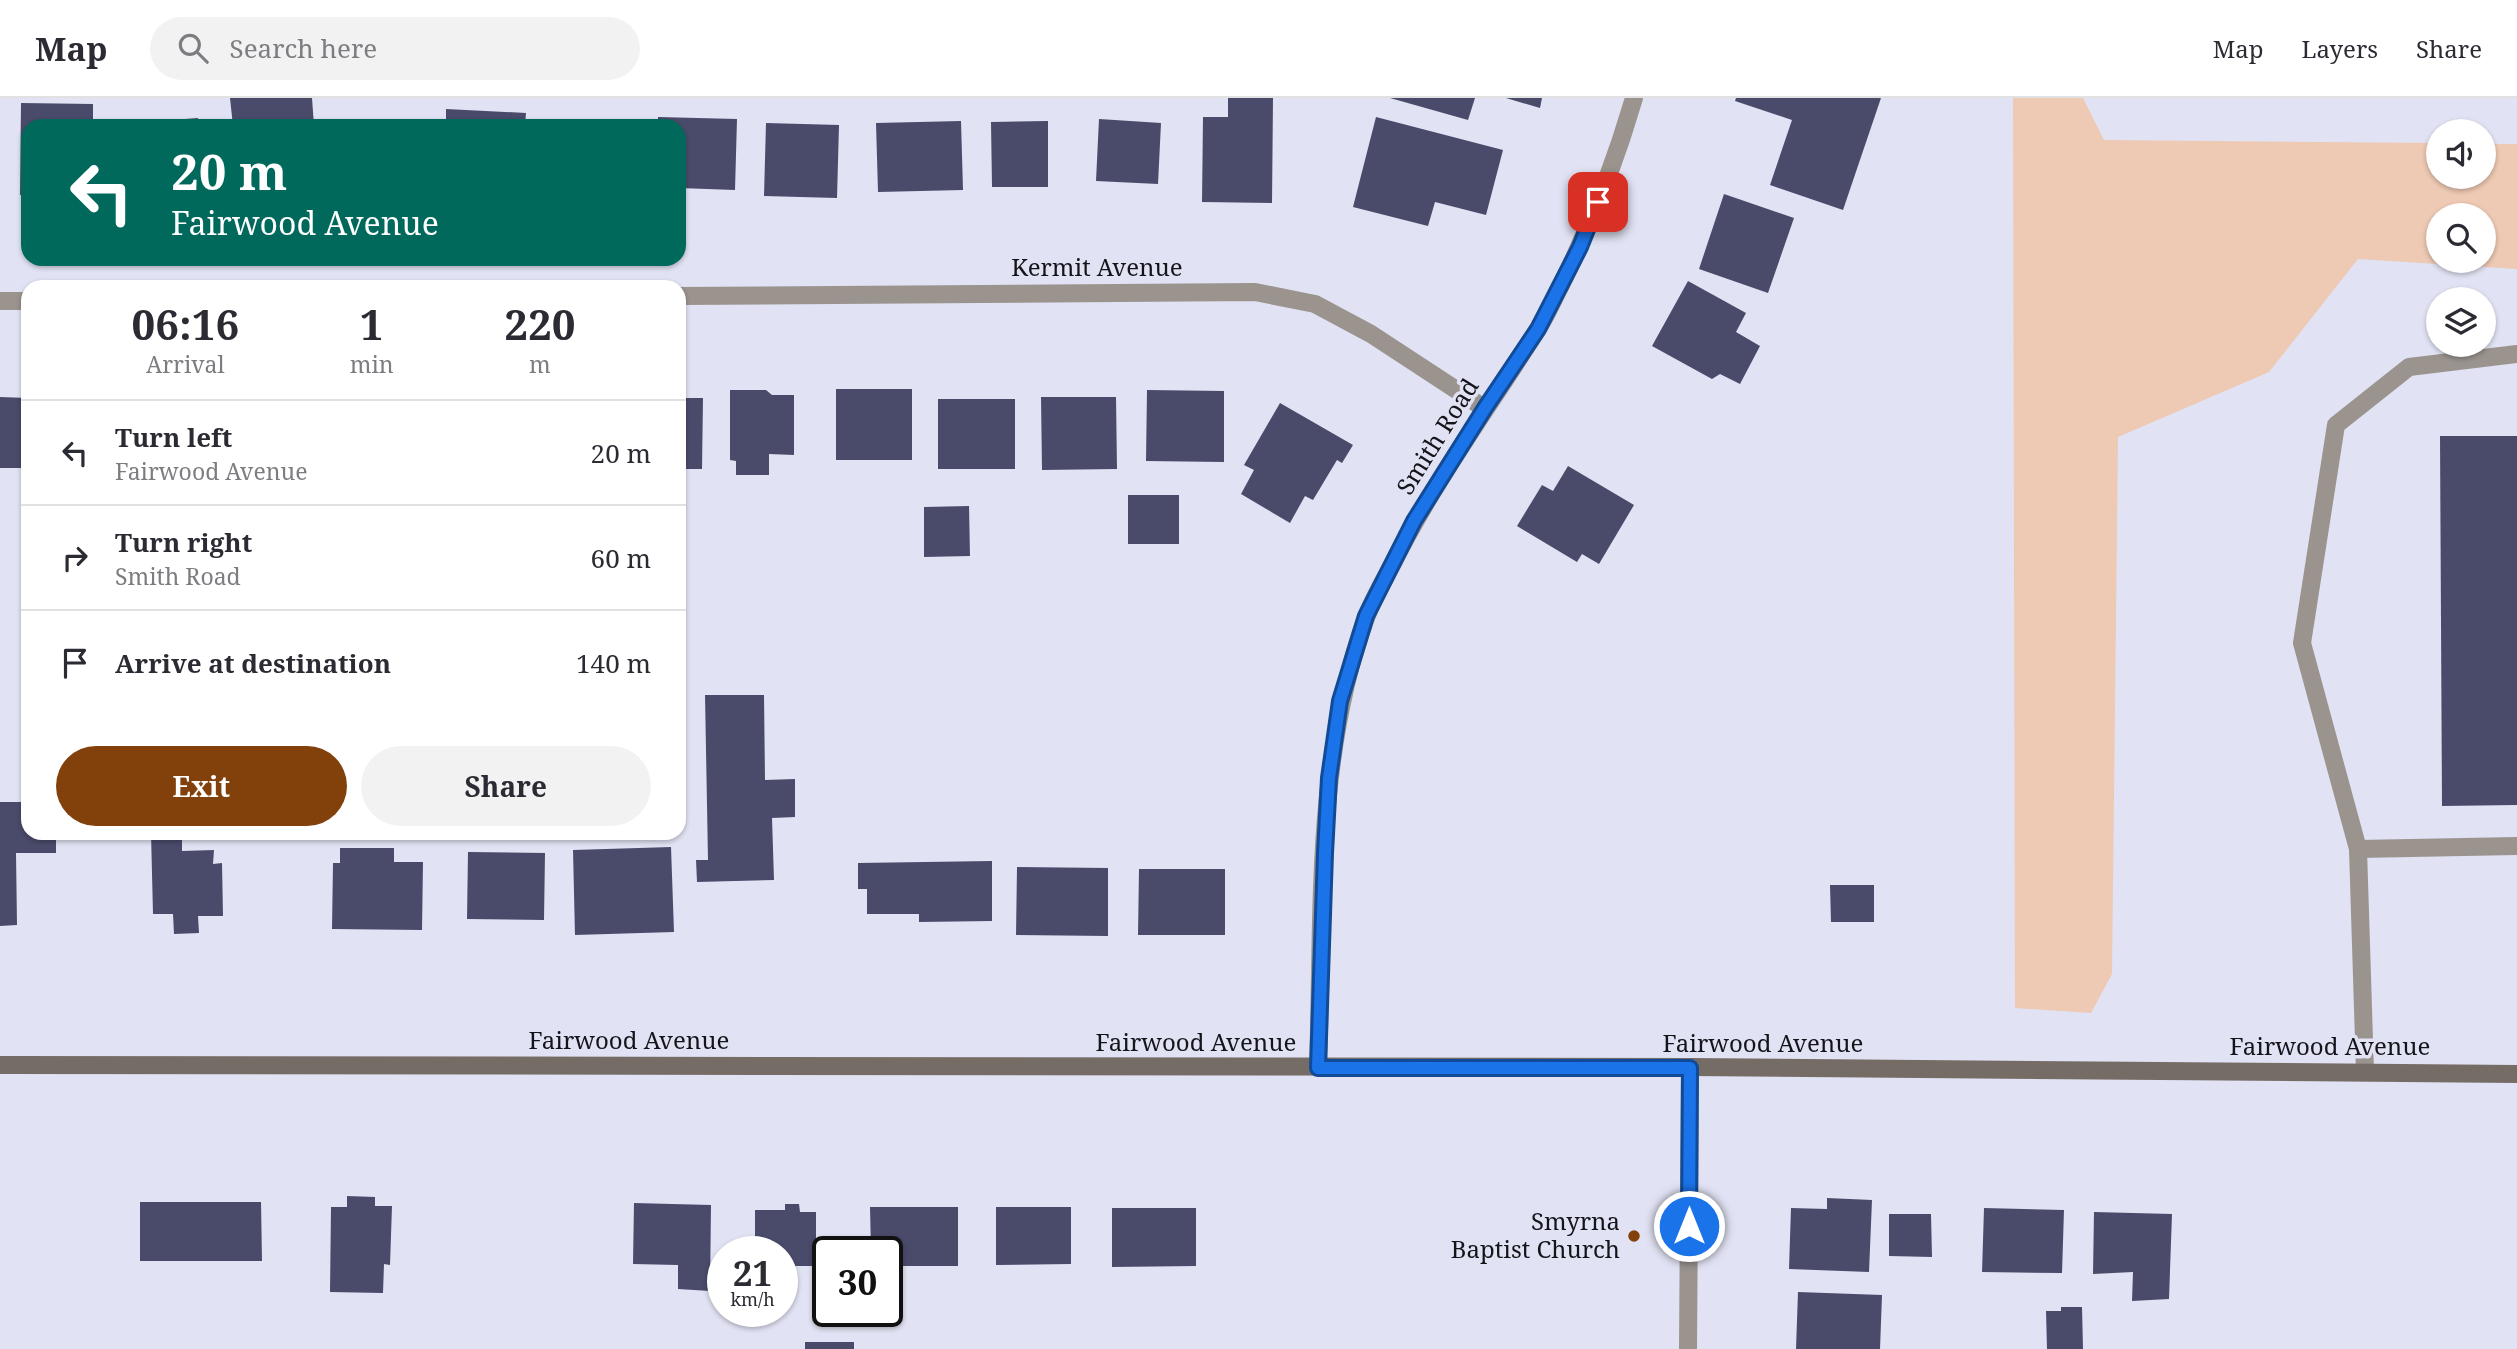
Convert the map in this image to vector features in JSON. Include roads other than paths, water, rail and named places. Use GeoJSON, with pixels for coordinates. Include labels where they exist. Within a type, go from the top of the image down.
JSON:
{"type":"FeatureCollection","features":[{"type":"Feature","properties":{"kind":"street","name":"Smith Road"},"geometry":{"type":"LineString","coordinates":[[1318,1068],[1329,778],[1340,701],[1366,616],[1414,521],[1538,329],[1580,247],[1617,156],[1634,98]]}},
{"type":"Feature","properties":{"kind":"street","name":"Kermit Avenue"},"geometry":{"type":"LineString","coordinates":[[686,296],[1255,292],[1315,304],[1371,334],[1485,408]]}},
{"type":"Feature","properties":{"kind":"street"},"geometry":{"type":"LineString","coordinates":[[0,301],[21,301]]}},
{"type":"Feature","properties":{"kind":"street"},"geometry":{"type":"LineString","coordinates":[[2365,1072],[2358,849],[2302,643],[2336,425],[2409,367],[2517,354]]}},
{"type":"Feature","properties":{"kind":"street"},"geometry":{"type":"LineString","coordinates":[[2358,849],[2517,846]]}},
{"type":"Feature","properties":{"kind":"street","name":"Fairwood Avenue"},"geometry":{"type":"LineString","coordinates":[[0,1065],[1690,1068],[2517,1074]]}},
{"type":"Feature","properties":{"kind":"street"},"geometry":{"type":"LineString","coordinates":[[1688,1349],[1690,1068]]}},
{"type":"Feature","properties":{"kind":"place","name":"Smyrna Baptist Church"},"geometry":{"type":"Point","coordinates":[1634,1236]}}]}
